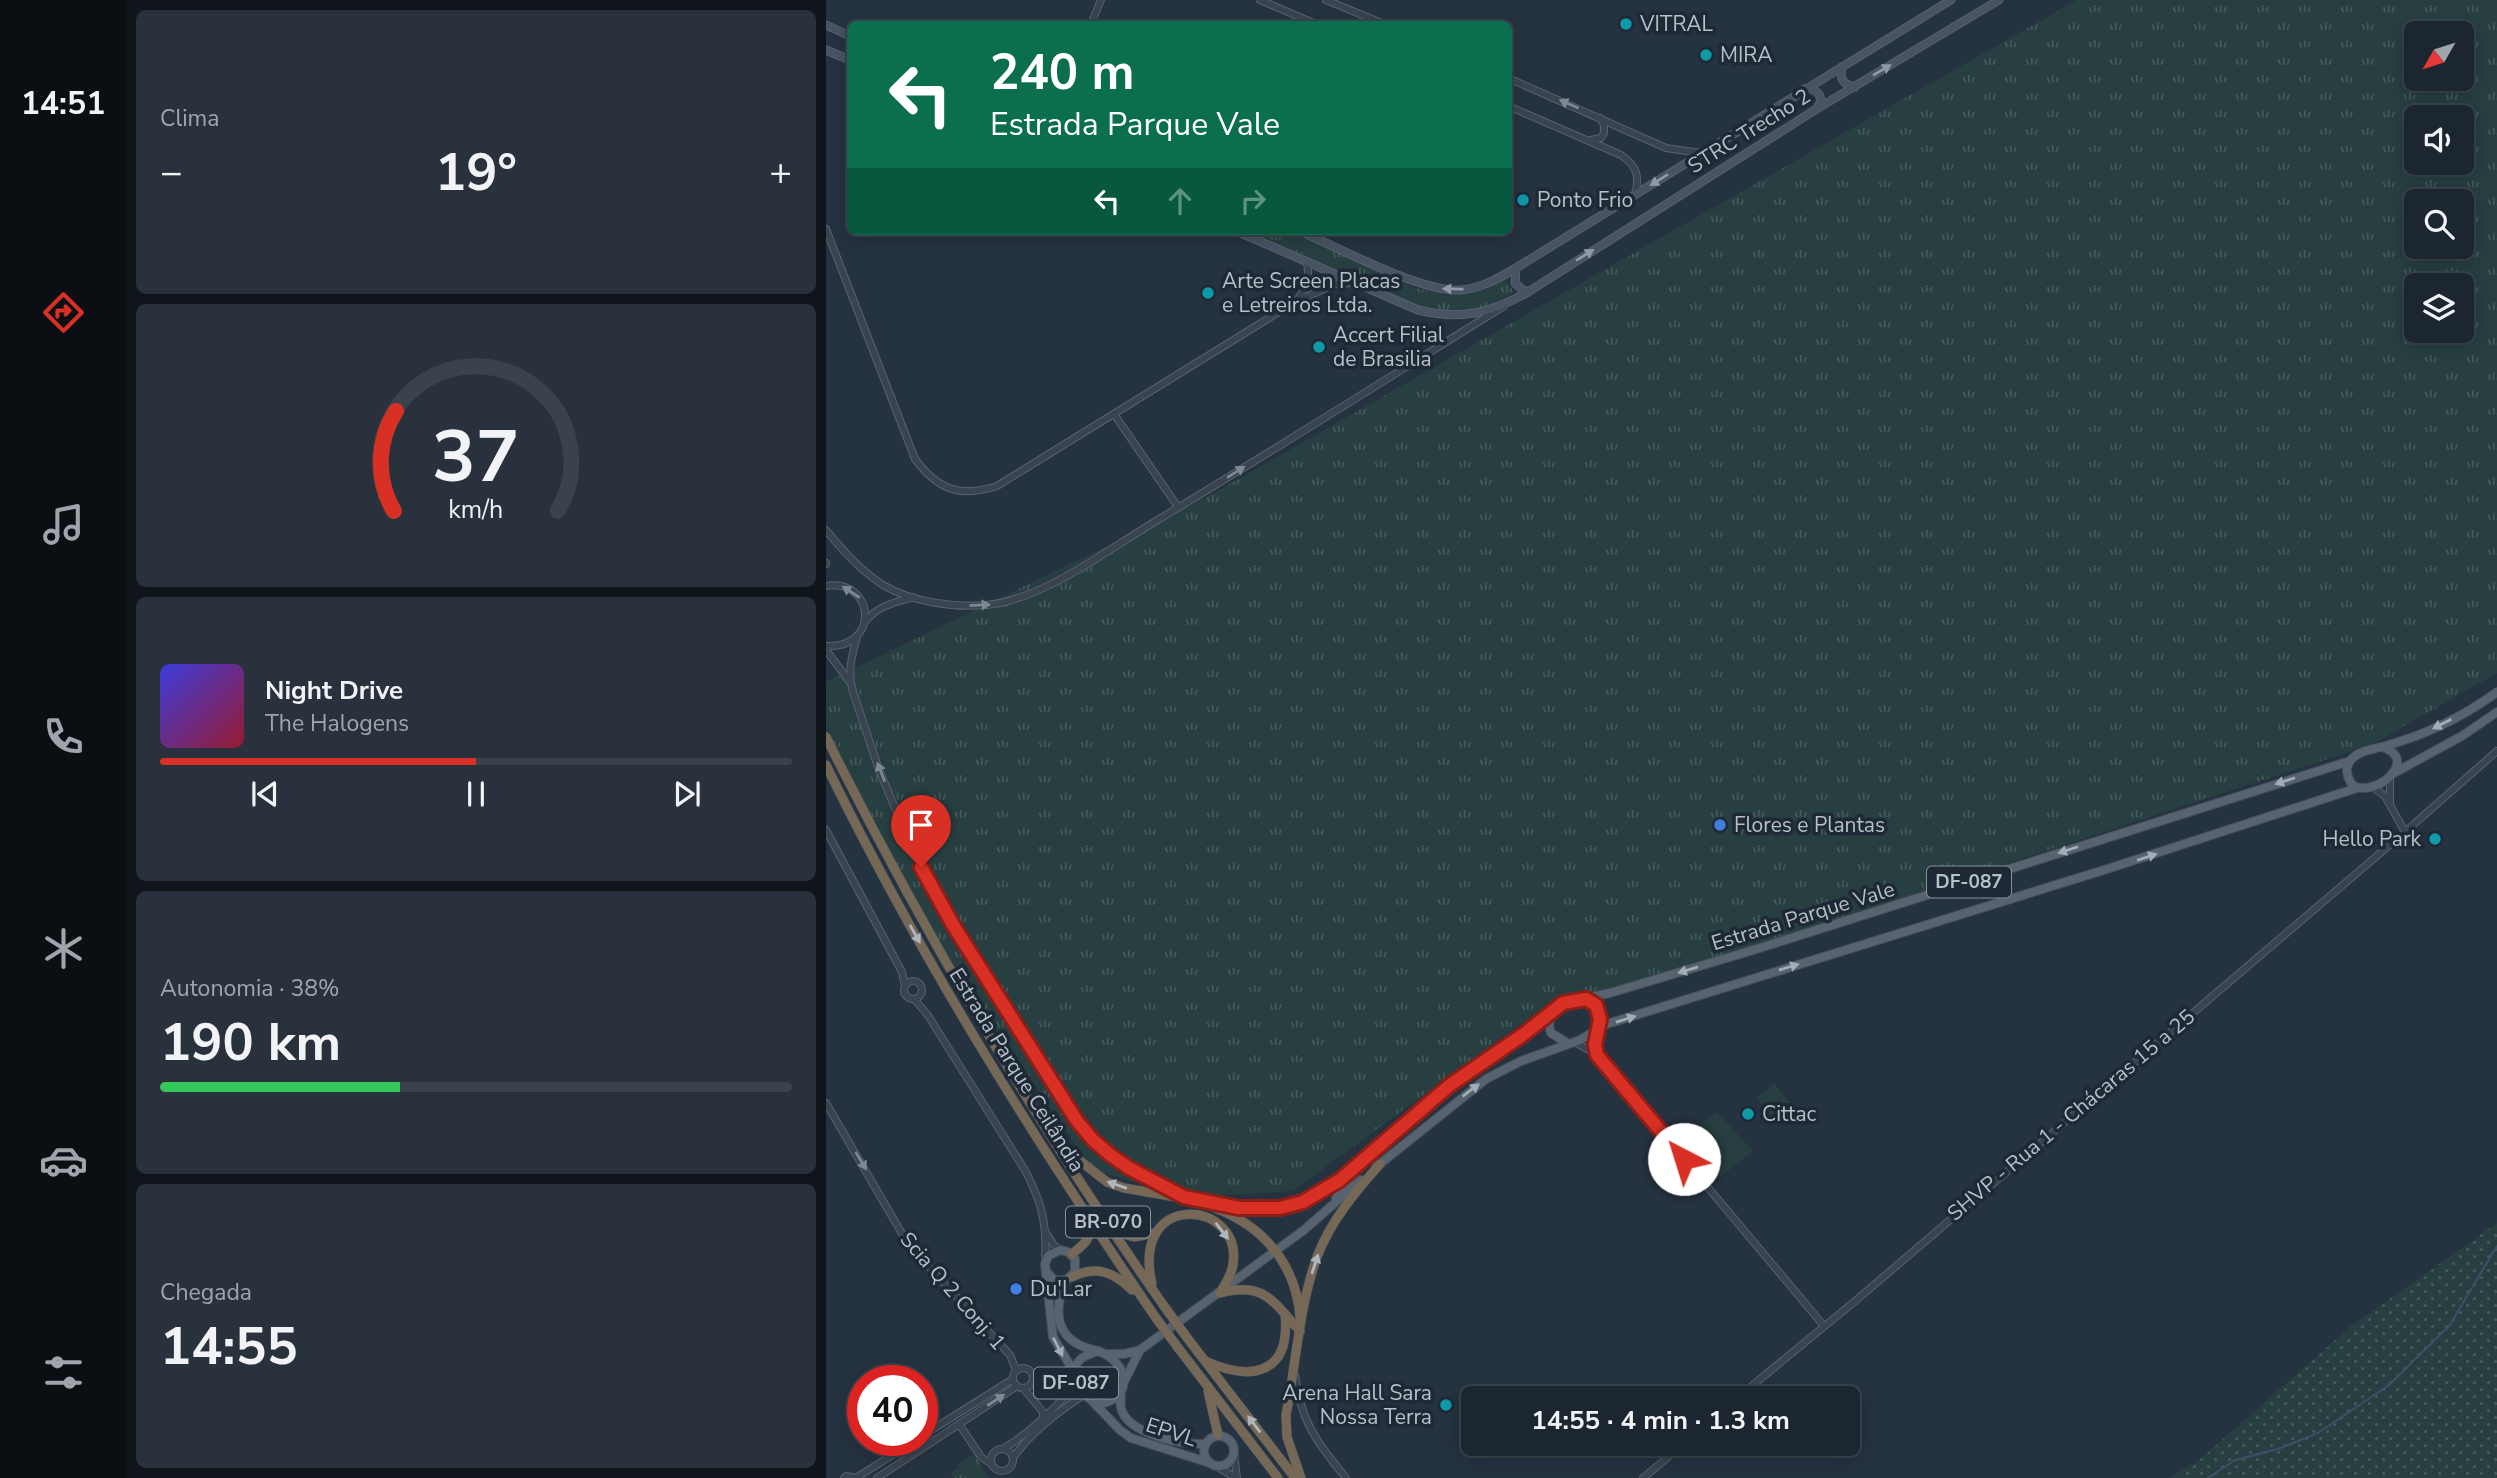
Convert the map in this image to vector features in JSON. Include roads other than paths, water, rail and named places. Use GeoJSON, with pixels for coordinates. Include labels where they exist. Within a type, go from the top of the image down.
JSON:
{"type":"FeatureCollection","features":[{"type":"Feature","properties":{"kind":"highway","name":"Estrada Parque Ceilândia"},"geometry":{"type":"LineString","coordinates":[[826,737],[951,972],[1052,1138],[1154,1293],[1295,1478]]}},
{"type":"Feature","properties":{"kind":"highway","name":"Estrada Parque Ceilândia"},"geometry":{"type":"LineString","coordinates":[[826,765],[852,819],[933,968],[1090,1220],[1156,1318],[1278,1478]]}},
{"type":"Feature","properties":{"kind":"highway"},"geometry":{"type":"LineString","coordinates":[[1052,1138],[1107,1182],[1124,1188],[1239,1208],[1280,1208],[1303,1202],[1321,1193],[1363,1161]]}},
{"type":"Feature","properties":{"kind":"highway"},"geometry":{"type":"LineString","coordinates":[[1301,1478],[1287,1437],[1286,1415],[1311,1276],[1321,1247],[1337,1217],[1380,1164]]}},
{"type":"Feature","properties":{"kind":"highway"},"geometry":{"type":"LineString","coordinates":[[1184,1197],[1235,1216],[1277,1250],[1294,1286],[1299,1304],[1300,1331]]}},
{"type":"Feature","properties":{"kind":"highway"},"geometry":{"type":"LineString","coordinates":[[1154,1293],[1147,1260],[1155,1234],[1169,1220],[1186,1213],[1202,1215],[1220,1225],[1226,1232],[1234,1254],[1229,1277],[1220,1293]]}},
{"type":"Feature","properties":{"kind":"highway"},"geometry":{"type":"LineString","coordinates":[[1072,1254],[1087,1242],[1091,1233],[1090,1220]]}},
{"type":"Feature","properties":{"kind":"highway"},"geometry":{"type":"LineString","coordinates":[[1114,1231],[1134,1237],[1155,1234]]}},
{"type":"Feature","properties":{"kind":"highway"},"geometry":{"type":"LineString","coordinates":[[1069,1279],[1088,1270],[1111,1273],[1144,1301]]}},
{"type":"Feature","properties":{"kind":"highway"},"geometry":{"type":"LineString","coordinates":[[1220,1293],[1233,1289],[1251,1289],[1264,1293],[1277,1303],[1300,1331]]}},
{"type":"Feature","properties":{"kind":"highway"},"geometry":{"type":"LineString","coordinates":[[1203,1360],[1234,1372],[1254,1371],[1270,1365],[1282,1351],[1286,1340],[1285,1314]]}},
{"type":"Feature","properties":{"kind":"highway"},"geometry":{"type":"LineString","coordinates":[[1207,1386],[1218,1435]]}},
{"type":"Feature","properties":{"kind":"main road","name":"STRC Trecho 2"},"geometry":{"type":"LineString","coordinates":[[1309,235],[1417,282],[1444,290],[1480,286],[1516,268],[1951,0]]}},
{"type":"Feature","properties":{"kind":"main road","name":"STRC Trecho 2"},"geometry":{"type":"LineString","coordinates":[[1245,235],[1418,310],[1439,315],[1463,316],[1482,312],[1524,294],[1815,110],[1999,0]]}},
{"type":"Feature","properties":{"kind":"main road"},"geometry":{"type":"LineString","coordinates":[[826,26],[847,35]]}},
{"type":"Feature","properties":{"kind":"main road"},"geometry":{"type":"LineString","coordinates":[[826,51],[847,61]]}},
{"type":"Feature","properties":{"kind":"main road"},"geometry":{"type":"LineString","coordinates":[[1842,67],[1840,72],[1844,83],[1855,87]]}},
{"type":"Feature","properties":{"kind":"main road"},"geometry":{"type":"LineString","coordinates":[[1803,90],[1813,89],[1819,94],[1820,104],[1815,110]]}},
{"type":"Feature","properties":{"kind":"main road"},"geometry":{"type":"LineString","coordinates":[[1516,268],[1515,283],[1524,294]]}},
{"type":"Feature","properties":{"kind":"main road","name":"DF-087"},"geometry":{"type":"LineString","coordinates":[[2350,761],[2366,751],[2437,727],[2497,692]]}},
{"type":"Feature","properties":{"kind":"main road","name":"DF-087"},"geometry":{"type":"LineString","coordinates":[[1140,1350],[1122,1388],[1106,1403],[1093,1402],[1075,1383],[1075,1367],[1082,1357],[1098,1351],[1124,1354],[1140,1350],[1326,1212],[1380,1164],[1486,1079],[1521,1061],[1571,1043],[1598,1029],[2357,788],[2371,786],[2462,736],[2497,712]]}},
{"type":"Feature","properties":{"kind":"main road"},"geometry":{"type":"LineString","coordinates":[[2382,747],[2394,755],[2397,765],[2392,776]]}},
{"type":"Feature","properties":{"kind":"main road"},"geometry":{"type":"LineString","coordinates":[[2350,761],[2347,768],[2348,778],[2357,788]]}},
{"type":"Feature","properties":{"kind":"main road","name":"Estrada Parque Vale"},"geometry":{"type":"LineString","coordinates":[[1586,999],[1760,948],[2350,761]]}},
{"type":"Feature","properties":{"kind":"main road"},"geometry":{"type":"LineString","coordinates":[[1586,999],[1598,1009],[1598,1029]]}},
{"type":"Feature","properties":{"kind":"main road","name":"DF-087"},"geometry":{"type":"LineString","coordinates":[[1326,1212],[1363,1161],[1450,1085],[1563,1003],[1586,999]]}},
{"type":"Feature","properties":{"kind":"main road"},"geometry":{"type":"LineString","coordinates":[[1551,1014],[1551,1033],[1571,1043]]}},
{"type":"Feature","properties":{"kind":"main road"},"geometry":{"type":"LineString","coordinates":[[1074,1372],[1052,1337],[1045,1268],[1048,1256],[1060,1250],[1072,1254],[1076,1266],[1060,1296],[1061,1327],[1073,1343],[1098,1351]]}},
{"type":"Feature","properties":{"kind":"main road"},"geometry":{"type":"LineString","coordinates":[[1045,1268],[1054,1280],[1069,1279]]}},
{"type":"Feature","properties":{"kind":"main road","name":"DF-087"},"geometry":{"type":"LineString","coordinates":[[1108,1354],[1119,1364],[1122,1388]]}},
{"type":"Feature","properties":{"kind":"main road","name":"EPVL"},"geometry":{"type":"LineString","coordinates":[[1122,1388],[1121,1408],[1137,1428],[1175,1441],[1205,1444]]}},
{"type":"Feature","properties":{"kind":"main road","name":"EPVL"},"geometry":{"type":"LineString","coordinates":[[1093,1402],[1131,1438],[1213,1464]]}},
{"type":"Feature","properties":{"kind":"main road"},"geometry":{"type":"LineString","coordinates":[[1218,1435],[1231,1441],[1234,1454],[1229,1462],[1213,1464],[1203,1454],[1209,1438],[1218,1435]]}},
{"type":"Feature","properties":{"kind":"street"},"geometry":{"type":"LineString","coordinates":[[1092,21],[1101,0]]}},
{"type":"Feature","properties":{"kind":"street"},"geometry":{"type":"LineString","coordinates":[[1260,0],[1309,21]]}},
{"type":"Feature","properties":{"kind":"street"},"geometry":{"type":"LineString","coordinates":[[1272,0],[1279,8]]}},
{"type":"Feature","properties":{"kind":"street"},"geometry":{"type":"LineString","coordinates":[[1326,0],[1377,21]]}},
{"type":"Feature","properties":{"kind":"street"},"geometry":{"type":"LineString","coordinates":[[1512,80],[1666,148],[1701,153]]}},
{"type":"Feature","properties":{"kind":"street"},"geometry":{"type":"LineString","coordinates":[[1512,108],[1630,161],[1638,176],[1634,195]]}},
{"type":"Feature","properties":{"kind":"street"},"geometry":{"type":"LineString","coordinates":[[1584,139],[1595,140],[1603,136],[1605,127],[1600,117]]}},
{"type":"Feature","properties":{"kind":"street"},"geometry":{"type":"LineString","coordinates":[[826,229],[915,459],[926,474],[942,486],[960,492],[979,492],[996,486],[1295,302],[1335,284],[1355,283]]}},
{"type":"Feature","properties":{"kind":"street"},"geometry":{"type":"LineString","coordinates":[[1295,302],[1308,283],[1307,261]]}},
{"type":"Feature","properties":{"kind":"street"},"geometry":{"type":"LineString","coordinates":[[826,530],[843,551],[884,585],[913,597],[961,606],[987,605],[1030,595],[1178,508],[1524,294]]}},
{"type":"Feature","properties":{"kind":"street"},"geometry":{"type":"LineString","coordinates":[[1114,414],[1178,508]]}},
{"type":"Feature","properties":{"kind":"street"},"geometry":{"type":"LineString","coordinates":[[826,586],[842,586],[856,593],[864,607],[865,623]]}},
{"type":"Feature","properties":{"kind":"street"},"geometry":{"type":"LineString","coordinates":[[849,681],[851,657],[857,637],[870,616],[889,604],[913,597]]}},
{"type":"Feature","properties":{"kind":"street"},"geometry":{"type":"LineString","coordinates":[[857,637],[844,645],[826,648],[849,681],[878,767],[911,847],[953,925],[1077,1121],[1093,1140],[1129,1168],[1184,1197]]}},
{"type":"Feature","properties":{"kind":"street","name":"SHVP - Rua 1 - Chácaras 15 a 25"},"geometry":{"type":"LineString","coordinates":[[1752,1386],[2497,751]]}},
{"type":"Feature","properties":{"kind":"street"},"geometry":{"type":"LineString","coordinates":[[2390,805],[2392,776]]}},
{"type":"Feature","properties":{"kind":"street"},"geometry":{"type":"LineString","coordinates":[[2371,786],[2381,792],[2405,832]]}},
{"type":"Feature","properties":{"kind":"street"},"geometry":{"type":"LineString","coordinates":[[826,830],[902,972],[906,995],[914,999],[927,1014],[1026,1172],[1043,1211],[1046,1233],[1045,1268]]}},
{"type":"Feature","properties":{"kind":"street"},"geometry":{"type":"LineString","coordinates":[[902,972],[920,986],[927,1014]]}},
{"type":"Feature","properties":{"kind":"street"},"geometry":{"type":"LineString","coordinates":[[905,986],[912,981]]}},
{"type":"Feature","properties":{"kind":"street"},"geometry":{"type":"LineString","coordinates":[[914,999],[921,993]]}},
{"type":"Feature","properties":{"kind":"street"},"geometry":{"type":"LineString","coordinates":[[1597,1055],[1595,1045],[1598,1029]]}},
{"type":"Feature","properties":{"kind":"street"},"geometry":{"type":"LineString","coordinates":[[1571,1043],[1597,1055],[1824,1326]]}},
{"type":"Feature","properties":{"kind":"street","name":"Scia Q 2 Conj. 1"},"geometry":{"type":"LineString","coordinates":[[826,1102],[908,1244],[1010,1355],[1016,1370]]}},
{"type":"Feature","properties":{"kind":"street"},"geometry":{"type":"LineString","coordinates":[[1046,1233],[1060,1250]]}},
{"type":"Feature","properties":{"kind":"street"},"geometry":{"type":"LineString","coordinates":[[1295,1366],[1298,1400],[1307,1423],[1317,1443],[1346,1478]]}},
{"type":"Feature","properties":{"kind":"street"},"geometry":{"type":"LineString","coordinates":[[877,1478],[959,1424],[1033,1381],[1032,1373],[1026,1368],[1016,1370],[1013,1379],[938,1426]]}},
{"type":"Feature","properties":{"kind":"street"},"geometry":{"type":"LineString","coordinates":[[1013,1379],[1045,1410],[1050,1410]]}},
{"type":"Feature","properties":{"kind":"street"},"geometry":{"type":"LineString","coordinates":[[996,1478],[992,1465],[993,1452],[1003,1449],[1043,1416],[1075,1383]]}},
{"type":"Feature","properties":{"kind":"street"},"geometry":{"type":"LineString","coordinates":[[1023,1387],[1043,1412],[1043,1416]]}},
{"type":"Feature","properties":{"kind":"street"},"geometry":{"type":"LineString","coordinates":[[959,1424],[981,1457],[997,1471],[1007,1474],[1019,1448],[1070,1403],[1084,1395]]}},
{"type":"Feature","properties":{"kind":"street"},"geometry":{"type":"LineString","coordinates":[[1003,1449],[1013,1458]]}},
{"type":"Feature","properties":{"kind":"street","name":"EPVL"},"geometry":{"type":"LineString","coordinates":[[1234,1454],[1236,1478]]}},
{"type":"Feature","properties":{"kind":"street"},"geometry":{"type":"LineString","coordinates":[[844,1478],[856,1478],[891,1456]]}},
{"type":"Feature","properties":{"kind":"street"},"geometry":{"type":"LineString","coordinates":[[1643,1478],[1670,1456]]}},
{"type":"Feature","properties":{"kind":"street","name":"EPVL"},"geometry":{"type":"LineString","coordinates":[[1213,1464],[1236,1478]]}},
{"type":"Feature","properties":{"kind":"waterway"},"geometry":{"type":"LineString","coordinates":[[2208,1478],[2235,1460],[2278,1449],[2318,1433],[2389,1385],[2449,1326],[2497,1246]]}},
{"type":"Feature","properties":{"kind":"place","name":"VITRAL"},"geometry":{"type":"Point","coordinates":[1626,24]}},
{"type":"Feature","properties":{"kind":"place","name":"MIRA"},"geometry":{"type":"Point","coordinates":[1706,55]}},
{"type":"Feature","properties":{"kind":"place","name":"Ponto Frio"},"geometry":{"type":"Point","coordinates":[1523,200]}},
{"type":"Feature","properties":{"kind":"place","name":"Arte Screen Placas e Letreiros Ltda."},"geometry":{"type":"Point","coordinates":[1208,293]}},
{"type":"Feature","properties":{"kind":"place","name":"Accert Filial de Brasilia"},"geometry":{"type":"Point","coordinates":[1319,347]}},
{"type":"Feature","properties":{"kind":"place","name":"Flores e Plantas"},"geometry":{"type":"Point","coordinates":[1720,825]}},
{"type":"Feature","properties":{"kind":"place","name":"Hello Park"},"geometry":{"type":"Point","coordinates":[2435,839]}},
{"type":"Feature","properties":{"kind":"place","name":"Cittac"},"geometry":{"type":"Point","coordinates":[1748,1114]}},
{"type":"Feature","properties":{"kind":"place","name":"Du'Lar"},"geometry":{"type":"Point","coordinates":[1016,1289]}},
{"type":"Feature","properties":{"kind":"place","name":"Arena Hall Sara Nossa Terra"},"geometry":{"type":"Point","coordinates":[1446,1405]}}]}
